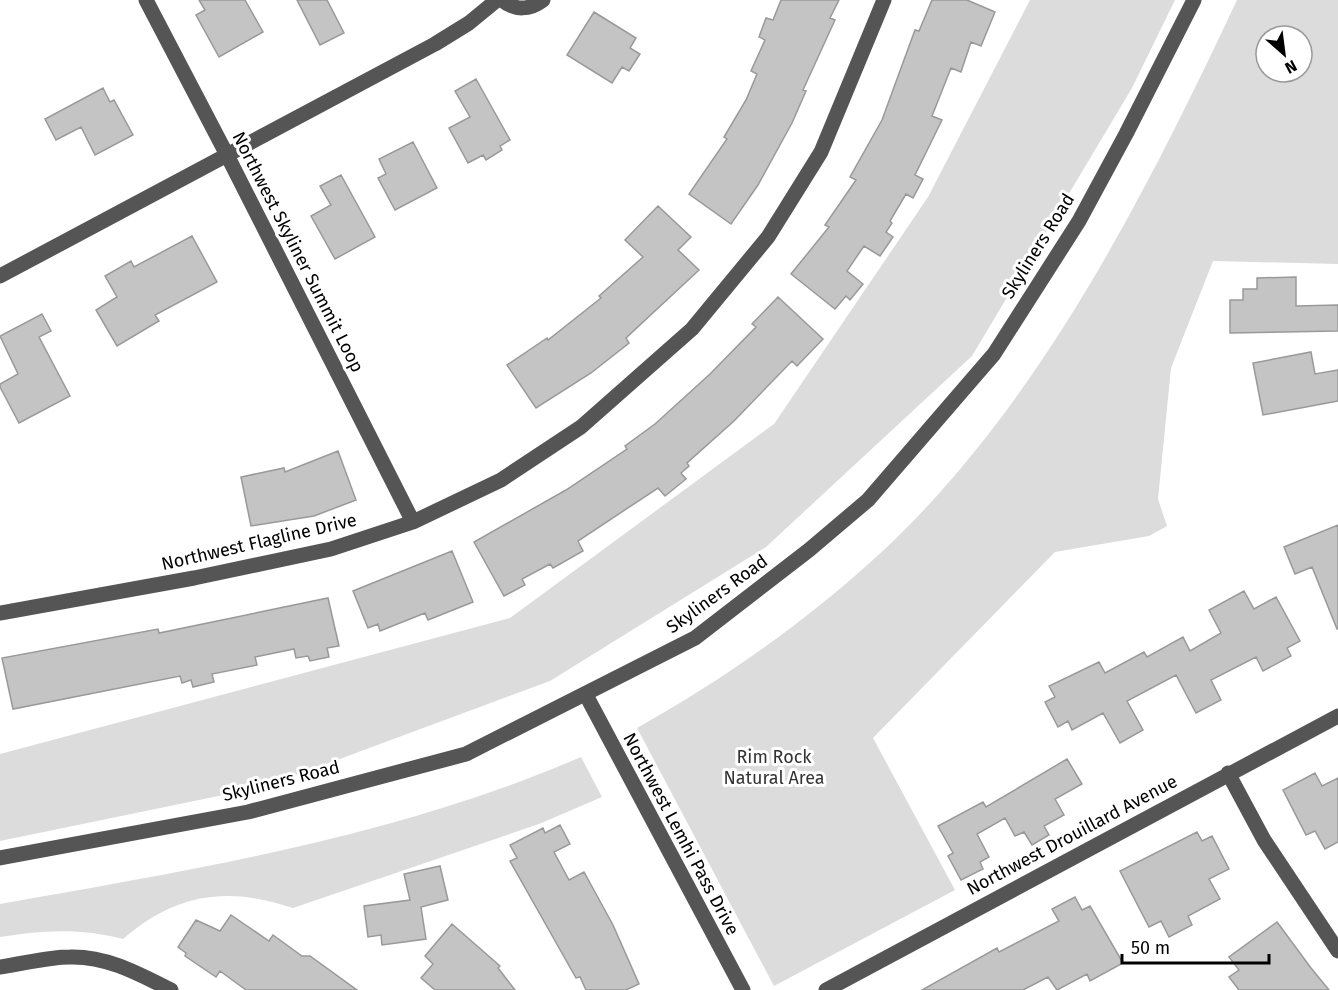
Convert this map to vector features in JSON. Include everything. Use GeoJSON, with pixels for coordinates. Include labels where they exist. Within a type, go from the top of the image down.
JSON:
{"type":"FeatureCollection","features":[{"type":"Feature","properties":{"kind":"street","name":"Northwest Skyliner Summit Loop"},"geometry":{"type":"LineString","coordinates":[[146,0],[413,522]]}},
{"type":"Feature","properties":{"kind":"street"},"geometry":{"type":"LineString","coordinates":[[0,276],[435,44],[500,0],[515,8],[525,8],[543,0]]}},
{"type":"Feature","properties":{"kind":"street","name":"Northwest Flagline Drive"},"geometry":{"type":"LineString","coordinates":[[0,613],[194,578],[332,549],[413,522],[501,480],[581,427],[692,329],[768,237],[821,152],[884,0]]}},
{"type":"Feature","properties":{"kind":"street","name":"Skyliners Road"},"geometry":{"type":"LineString","coordinates":[[0,858],[248,812],[466,754],[695,638],[752,595],[868,500],[945,414],[994,354],[1079,221],[1194,0]]}},
{"type":"Feature","properties":{"kind":"street","name":"Northwest Lemhi Pass Drive"},"geometry":{"type":"LineString","coordinates":[[586,695],[743,990]]}},
{"type":"Feature","properties":{"kind":"street","name":"Northwest Drouillard Avenue"},"geometry":{"type":"LineString","coordinates":[[826,990],[1338,716]]}},
{"type":"Feature","properties":{"kind":"street"},"geometry":{"type":"LineString","coordinates":[[1228,773],[1264,840],[1338,951]]}},
{"type":"Feature","properties":{"kind":"street"},"geometry":{"type":"LineString","coordinates":[[0,967],[70,957],[104,961],[125,967],[171,990]]}},
{"type":"Feature","properties":{"kind":"green space"},"geometry":{"type":"Polygon","coordinates":[[[1030,0],[1175,0],[1132,88],[972,356],[766,547],[550,681],[267,786],[0,841],[0,754],[510,618],[774,424],[928,197],[1030,0]]]}},
{"type":"Feature","properties":{"kind":"green space","name":"Rim Rock Natural Area"},"geometry":{"type":"Polygon","coordinates":[[[1237,0],[1338,0],[1338,264],[1213,261],[1171,368],[1158,499],[1167,526],[1149,536],[1055,552],[873,738],[955,890],[774,986],[637,728],[736,667],[829,598],[887,547],[943,489],[994,426],[1042,360],[1128,218],[1237,0]]]}},
{"type":"Feature","properties":{"kind":"green space"},"geometry":{"type":"Polygon","coordinates":[[[581,757],[602,797],[539,824],[293,908],[246,897],[204,898],[183,903],[163,912],[123,939],[92,933],[62,931],[0,937],[0,904],[222,863],[368,829],[440,809],[511,785],[581,757]]]}},
{"type":"Feature","properties":{"kind":"building"},"geometry":{"type":"Polygon","coordinates":[[[199,0],[245,0],[263,32],[219,57],[196,15],[205,10],[199,0]]]}},
{"type":"Feature","properties":{"kind":"building"},"geometry":{"type":"Polygon","coordinates":[[[297,0],[327,0],[344,33],[320,45],[297,0]]]}},
{"type":"Feature","properties":{"kind":"building"},"geometry":{"type":"Polygon","coordinates":[[[781,0],[839,0],[830,18],[835,20],[803,90],[806,91],[792,123],[758,185],[731,224],[689,194],[727,139],[724,137],[746,100],[757,74],[751,71],[765,40],[759,37],[766,18],[773,20],[781,0]]]}},
{"type":"Feature","properties":{"kind":"building"},"geometry":{"type":"Polygon","coordinates":[[[932,0],[967,0],[995,12],[981,46],[971,42],[961,72],[951,68],[932,116],[942,120],[915,175],[923,179],[913,198],[906,194],[890,221],[892,223],[886,232],[893,237],[880,256],[864,246],[847,271],[863,284],[850,300],[846,296],[835,309],[791,274],[829,227],[825,225],[856,180],[850,177],[882,120],[915,30],[919,31],[932,0]]]}},
{"type":"Feature","properties":{"kind":"building"},"geometry":{"type":"Polygon","coordinates":[[[594,12],[636,38],[630,48],[640,54],[629,71],[622,67],[612,83],[567,55],[594,12]]]}},
{"type":"Feature","properties":{"kind":"building"},"geometry":{"type":"Polygon","coordinates":[[[476,79],[510,140],[500,146],[502,150],[486,160],[483,155],[468,163],[449,128],[470,117],[455,91],[476,79]]]}},
{"type":"Feature","properties":{"kind":"building"},"geometry":{"type":"Polygon","coordinates":[[[103,88],[110,102],[114,100],[133,135],[95,155],[81,127],[56,140],[45,119],[103,88]]]}},
{"type":"Feature","properties":{"kind":"building"},"geometry":{"type":"Polygon","coordinates":[[[413,142],[437,188],[395,210],[378,178],[386,174],[379,159],[413,142]]]}},
{"type":"Feature","properties":{"kind":"building"},"geometry":{"type":"Polygon","coordinates":[[[341,175],[375,237],[335,259],[311,216],[331,205],[320,186],[341,175]]]}},
{"type":"Feature","properties":{"kind":"building"},"geometry":{"type":"Polygon","coordinates":[[[658,206],[691,237],[678,250],[699,270],[626,338],[629,343],[591,373],[536,408],[507,365],[547,338],[548,340],[601,298],[599,296],[643,257],[625,240],[658,206]]]}},
{"type":"Feature","properties":{"kind":"building"},"geometry":{"type":"Polygon","coordinates":[[[192,236],[217,282],[155,315],[159,321],[117,346],[96,310],[117,297],[105,276],[131,261],[134,267],[192,236]]]}},
{"type":"Feature","properties":{"kind":"building"},"geometry":{"type":"Polygon","coordinates":[[[1296,277],[1296,306],[1338,305],[1338,331],[1230,333],[1230,300],[1243,300],[1243,289],[1257,289],[1257,278],[1296,277]]]}},
{"type":"Feature","properties":{"kind":"building"},"geometry":{"type":"Polygon","coordinates":[[[778,297],[823,339],[797,366],[792,361],[734,421],[687,463],[689,466],[681,473],[686,479],[665,496],[658,488],[578,541],[583,551],[553,568],[550,564],[522,579],[525,585],[504,596],[474,542],[566,490],[627,449],[625,446],[655,424],[710,374],[756,327],[752,324],[778,297]]]}},
{"type":"Feature","properties":{"kind":"building"},"geometry":{"type":"Polygon","coordinates":[[[42,314],[51,331],[39,337],[70,396],[19,423],[0,387],[0,384],[18,374],[0,336],[42,314]]]}},
{"type":"Feature","properties":{"kind":"building"},"geometry":{"type":"Polygon","coordinates":[[[1311,352],[1315,374],[1338,370],[1338,401],[1263,415],[1253,363],[1311,352]]]}},
{"type":"Feature","properties":{"kind":"building"},"geometry":{"type":"Polygon","coordinates":[[[338,451],[356,500],[314,516],[251,526],[241,477],[284,468],[285,472],[338,451]]]}},
{"type":"Feature","properties":{"kind":"building"},"geometry":{"type":"Polygon","coordinates":[[[1338,525],[1337,629],[1312,567],[1295,574],[1284,547],[1338,525]]]}},
{"type":"Feature","properties":{"kind":"building"},"geometry":{"type":"Polygon","coordinates":[[[452,551],[473,602],[428,620],[425,613],[380,631],[378,624],[368,628],[353,591],[452,551]]]}},
{"type":"Feature","properties":{"kind":"building"},"geometry":{"type":"Polygon","coordinates":[[[1244,591],[1254,609],[1276,597],[1300,641],[1287,648],[1291,656],[1263,671],[1256,657],[1211,680],[1221,700],[1196,713],[1176,675],[1127,701],[1143,730],[1120,743],[1103,713],[1072,730],[1068,721],[1058,727],[1045,702],[1055,697],[1049,686],[1099,662],[1105,673],[1144,652],[1147,657],[1183,637],[1190,651],[1221,633],[1209,610],[1244,591]]]}},
{"type":"Feature","properties":{"kind":"building"},"geometry":{"type":"Polygon","coordinates":[[[328,598],[339,646],[327,648],[329,657],[310,661],[308,656],[296,658],[294,649],[255,657],[257,665],[212,674],[214,682],[193,687],[191,680],[182,683],[180,676],[13,709],[2,658],[158,629],[159,633],[328,598]]]}},
{"type":"Feature","properties":{"kind":"building"},"geometry":{"type":"Polygon","coordinates":[[[1067,759],[1082,784],[1055,799],[1064,815],[1044,826],[1049,835],[1032,845],[1024,832],[1015,836],[1005,818],[977,834],[989,857],[980,862],[983,869],[961,880],[948,856],[953,853],[938,826],[983,802],[986,807],[1067,759]]]}},
{"type":"Feature","properties":{"kind":"building"},"geometry":{"type":"Polygon","coordinates":[[[1315,773],[1322,786],[1338,778],[1338,842],[1325,849],[1315,831],[1306,835],[1283,790],[1315,773]]]}},
{"type":"Feature","properties":{"kind":"building"},"geometry":{"type":"Polygon","coordinates":[[[560,825],[570,844],[554,852],[569,880],[584,872],[613,925],[639,984],[626,990],[586,990],[580,977],[576,978],[510,861],[517,858],[510,845],[543,828],[545,833],[560,825]]]}},
{"type":"Feature","properties":{"kind":"building"},"geometry":{"type":"Polygon","coordinates":[[[1197,832],[1202,841],[1212,836],[1229,869],[1209,879],[1220,899],[1188,916],[1192,925],[1169,937],[1161,921],[1149,927],[1120,871],[1197,832]]]}},
{"type":"Feature","properties":{"kind":"building"},"geometry":{"type":"Polygon","coordinates":[[[440,866],[448,900],[421,907],[426,939],[382,945],[381,935],[368,937],[364,906],[410,900],[404,874],[440,866]]]}},
{"type":"Feature","properties":{"kind":"building"},"geometry":{"type":"Polygon","coordinates":[[[1075,897],[1082,910],[1090,906],[1123,963],[1090,981],[1087,974],[1057,990],[1048,977],[1023,990],[922,990],[997,948],[999,952],[1059,921],[1052,909],[1075,897]]]}},
{"type":"Feature","properties":{"kind":"building"},"geometry":{"type":"Polygon","coordinates":[[[231,915],[269,941],[273,935],[302,956],[310,956],[357,990],[246,990],[220,971],[216,977],[185,956],[186,953],[178,947],[196,920],[220,931],[231,915]]]}},
{"type":"Feature","properties":{"kind":"building"},"geometry":{"type":"Polygon","coordinates":[[[1277,922],[1329,990],[1239,990],[1229,977],[1239,970],[1229,957],[1277,922]]]}},
{"type":"Feature","properties":{"kind":"building"},"geometry":{"type":"Polygon","coordinates":[[[452,924],[500,966],[498,968],[515,990],[435,990],[421,978],[433,964],[425,956],[452,924]]]}}]}
